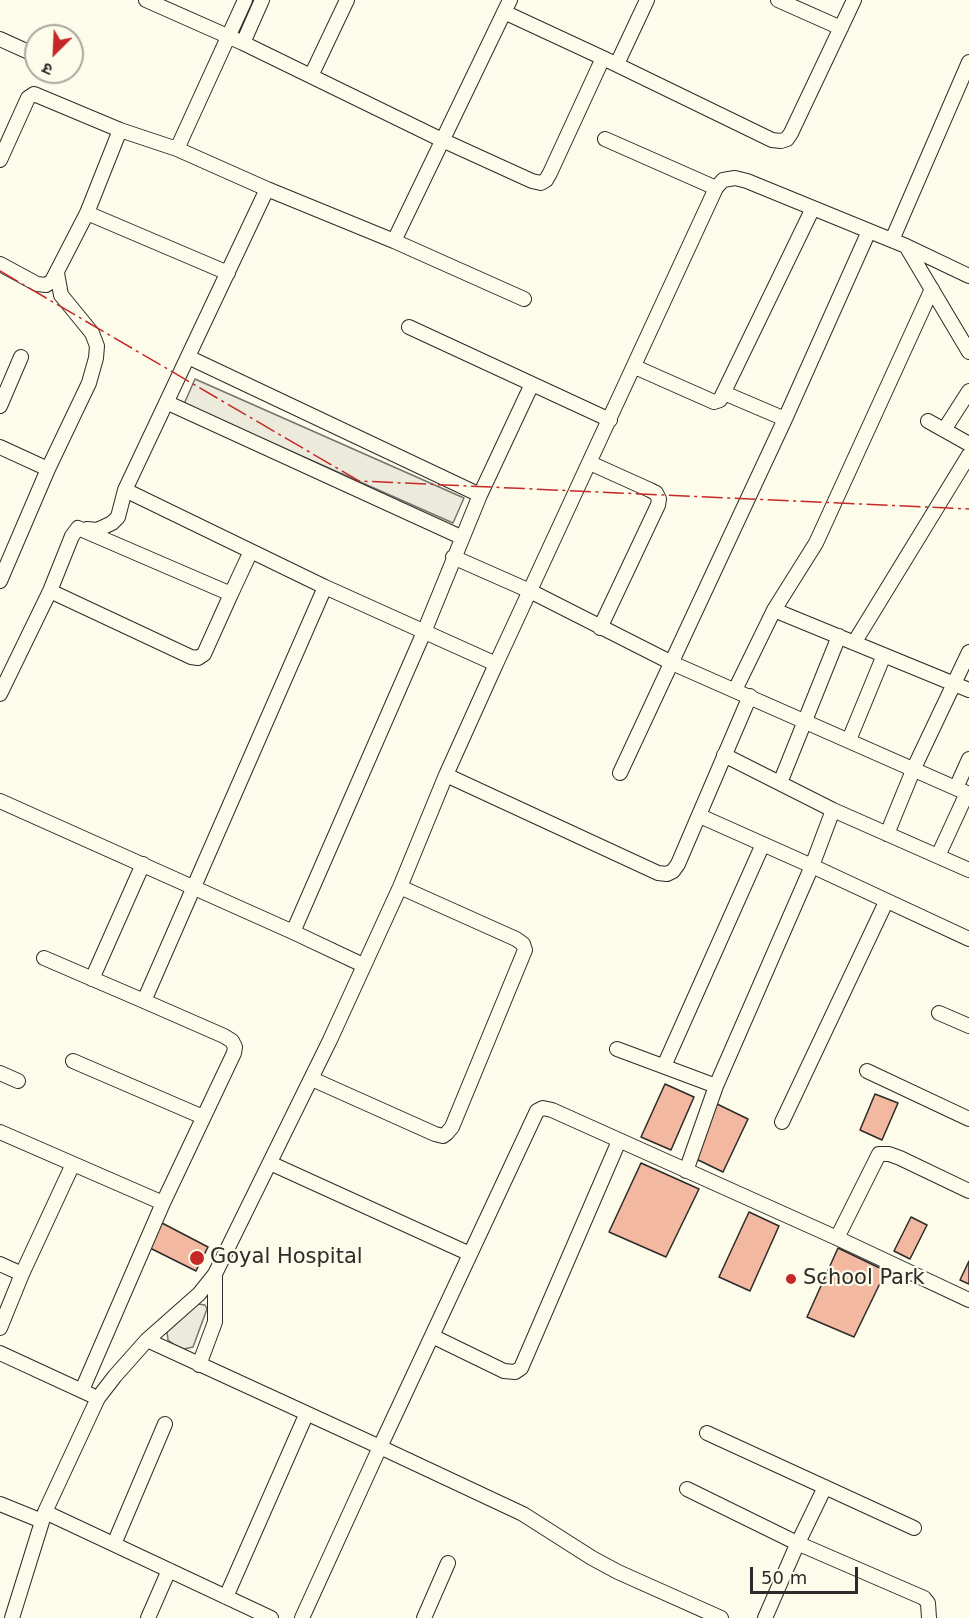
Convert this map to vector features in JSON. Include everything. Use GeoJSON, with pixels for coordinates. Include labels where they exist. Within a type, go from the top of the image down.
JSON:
{"type":"FeatureCollection","features":[{"type":"Feature","properties":{"kind":"street"},"geometry":{"type":"LineString","coordinates":[[146,0],[243,43],[442,140],[541,183],[550,173],[603,58]]}},
{"type":"Feature","properties":{"kind":"street"},"geometry":{"type":"LineString","coordinates":[[177,149],[245,0]]}},
{"type":"Feature","properties":{"kind":"street"},"geometry":{"type":"LineString","coordinates":[[243,43],[262,0]]}},
{"type":"Feature","properties":{"kind":"street"},"geometry":{"type":"LineString","coordinates":[[311,76],[347,0]]}},
{"type":"Feature","properties":{"kind":"street"},"geometry":{"type":"LineString","coordinates":[[617,64],[647,0]]}},
{"type":"Feature","properties":{"kind":"street"},"geometry":{"type":"LineString","coordinates":[[778,0],[841,28]]}},
{"type":"Feature","properties":{"kind":"street"},"geometry":{"type":"LineString","coordinates":[[394,241],[507,6],[603,58],[772,140],[781,141],[787,139],[791,133],[854,0]]}},
{"type":"Feature","properties":{"kind":"street"},"geometry":{"type":"LineString","coordinates":[[0,39],[24,50]]}},
{"type":"Feature","properties":{"kind":"street"},"geometry":{"type":"LineString","coordinates":[[892,240],[969,62]]}},
{"type":"Feature","properties":{"kind":"street"},"geometry":{"type":"LineString","coordinates":[[0,160],[28,98],[34,94],[177,149],[524,299]]}},
{"type":"Feature","properties":{"kind":"street"},"geometry":{"type":"LineString","coordinates":[[0,264],[38,284],[46,285],[52,281],[87,213],[120,129]]}},
{"type":"Feature","properties":{"kind":"street"},"geometry":{"type":"LineString","coordinates":[[605,139],[716,188]]}},
{"type":"Feature","properties":{"kind":"street"},"geometry":{"type":"LineString","coordinates":[[12,1618],[43,1517],[98,1398],[147,1340],[199,1294],[215,1274],[312,1079],[400,887],[446,775],[496,664],[716,188],[723,180],[735,178],[747,181],[892,240],[969,276]]}},
{"type":"Feature","properties":{"kind":"street"},"geometry":{"type":"LineString","coordinates":[[78,528],[97,530],[112,524],[118,517],[125,490],[267,189]]}},
{"type":"Feature","properties":{"kind":"street"},"geometry":{"type":"LineString","coordinates":[[635,367],[714,402],[720,400],[813,208]]}},
{"type":"Feature","properties":{"kind":"street"},"geometry":{"type":"LineString","coordinates":[[87,213],[228,273]]}},
{"type":"Feature","properties":{"kind":"street"},"geometry":{"type":"LineString","coordinates":[[620,773],[785,419],[869,231]]}},
{"type":"Feature","properties":{"kind":"street"},"geometry":{"type":"LineString","coordinates":[[906,246],[969,352]]}},
{"type":"Feature","properties":{"kind":"street"},"geometry":{"type":"LineString","coordinates":[[0,581],[48,469],[89,383],[97,352],[92,333],[61,295],[57,273]]}},
{"type":"Feature","properties":{"kind":"street"},"geometry":{"type":"LineString","coordinates":[[735,690],[774,610],[816,543],[932,289]]}},
{"type":"Feature","properties":{"kind":"street"},"geometry":{"type":"LineString","coordinates":[[409,327],[610,420]]}},
{"type":"Feature","properties":{"kind":"street"},"geometry":{"type":"LineString","coordinates":[[0,406],[21,357]]}},
{"type":"Feature","properties":{"kind":"street"},"geometry":{"type":"LineString","coordinates":[[188,357],[480,495]]}},
{"type":"Feature","properties":{"kind":"street"},"geometry":{"type":"LineString","coordinates":[[293,932],[424,632],[480,495],[532,384]]}},
{"type":"Feature","properties":{"kind":"street"},"geometry":{"type":"LineString","coordinates":[[944,430],[969,391]]}},
{"type":"Feature","properties":{"kind":"street"},"geometry":{"type":"LineString","coordinates":[[724,393],[785,419]]}},
{"type":"Feature","properties":{"kind":"street"},"geometry":{"type":"LineString","coordinates":[[168,403],[462,537]]}},
{"type":"Feature","properties":{"kind":"street"},"geometry":{"type":"LineString","coordinates":[[928,420],[969,444]]}},
{"type":"Feature","properties":{"kind":"street"},"geometry":{"type":"LineString","coordinates":[[0,447],[48,469]]}},
{"type":"Feature","properties":{"kind":"street"},"geometry":{"type":"LineString","coordinates":[[854,643],[969,455]]}},
{"type":"Feature","properties":{"kind":"street"},"geometry":{"type":"LineString","coordinates":[[590,463],[656,493],[659,499],[600,628]]}},
{"type":"Feature","properties":{"kind":"street"},"geometry":{"type":"LineString","coordinates":[[125,490],[325,586],[496,664]]}},
{"type":"Feature","properties":{"kind":"street"},"geometry":{"type":"LineString","coordinates":[[0,694],[50,591],[72,536],[78,528]]}},
{"type":"Feature","properties":{"kind":"street"},"geometry":{"type":"LineString","coordinates":[[78,528],[231,594]]}},
{"type":"Feature","properties":{"kind":"street"},"geometry":{"type":"LineString","coordinates":[[50,591],[191,657],[198,658],[204,654],[251,550]]}},
{"type":"Feature","properties":{"kind":"street"},"geometry":{"type":"LineString","coordinates":[[453,557],[530,591],[672,663],[964,791]]}},
{"type":"Feature","properties":{"kind":"street"},"geometry":{"type":"LineString","coordinates":[[144,1001],[325,586]]}},
{"type":"Feature","properties":{"kind":"street"},"geometry":{"type":"LineString","coordinates":[[774,610],[969,690]]}},
{"type":"Feature","properties":{"kind":"street"},"geometry":{"type":"LineString","coordinates":[[780,783],[839,636]]}},
{"type":"Feature","properties":{"kind":"street"},"geometry":{"type":"LineString","coordinates":[[886,834],[914,768],[969,652]]}},
{"type":"Feature","properties":{"kind":"street"},"geometry":{"type":"LineString","coordinates":[[849,740],[884,655]]}},
{"type":"Feature","properties":{"kind":"street"},"geometry":{"type":"LineString","coordinates":[[446,775],[658,873],[667,874],[674,871],[700,816],[750,696]]}},
{"type":"Feature","properties":{"kind":"street"},"geometry":{"type":"LineString","coordinates":[[724,755],[833,810],[969,870]]}},
{"type":"Feature","properties":{"kind":"street"},"geometry":{"type":"LineString","coordinates":[[938,856],[964,791],[969,759]]}},
{"type":"Feature","properties":{"kind":"street"},"geometry":{"type":"LineString","coordinates":[[0,801],[363,965]]}},
{"type":"Feature","properties":{"kind":"street"},"geometry":{"type":"LineString","coordinates":[[686,1171],[717,1086],[812,866],[833,810]]}},
{"type":"Feature","properties":{"kind":"street"},"geometry":{"type":"LineString","coordinates":[[700,816],[969,939]]}},
{"type":"Feature","properties":{"kind":"street"},"geometry":{"type":"LineString","coordinates":[[664,1066],[763,844]]}},
{"type":"Feature","properties":{"kind":"street"},"geometry":{"type":"LineString","coordinates":[[92,979],[143,864]]}},
{"type":"Feature","properties":{"kind":"street"},"geometry":{"type":"LineString","coordinates":[[312,1079],[435,1134],[443,1136],[452,1127],[525,950],[523,944],[516,939],[400,887]]}},
{"type":"Feature","properties":{"kind":"street"},"geometry":{"type":"LineString","coordinates":[[782,1122],[886,902]]}},
{"type":"Feature","properties":{"kind":"street"},"geometry":{"type":"LineString","coordinates":[[44,958],[232,1041],[235,1047],[82,1390]]}},
{"type":"Feature","properties":{"kind":"street"},"geometry":{"type":"LineString","coordinates":[[939,1013],[969,1026]]}},
{"type":"Feature","properties":{"kind":"street"},"geometry":{"type":"LineString","coordinates":[[617,1049],[717,1086]]}},
{"type":"Feature","properties":{"kind":"street"},"geometry":{"type":"LineString","coordinates":[[73,1061],[202,1117]]}},
{"type":"Feature","properties":{"kind":"street"},"geometry":{"type":"LineString","coordinates":[[867,1071],[969,1119]]}},
{"type":"Feature","properties":{"kind":"street"},"geometry":{"type":"LineString","coordinates":[[0,1073],[18,1081]]}},
{"type":"Feature","properties":{"kind":"street"},"geometry":{"type":"LineString","coordinates":[[302,1618],[537,1111],[543,1108],[552,1110],[837,1238],[969,1300]]}},
{"type":"Feature","properties":{"kind":"street"},"geometry":{"type":"LineString","coordinates":[[0,1132],[164,1203]]}},
{"type":"Feature","properties":{"kind":"street"},"geometry":{"type":"LineString","coordinates":[[432,1336],[504,1371],[515,1372],[521,1368],[619,1141]]}},
{"type":"Feature","properties":{"kind":"street"},"geometry":{"type":"LineString","coordinates":[[837,1238],[879,1154],[889,1154],[900,1158],[969,1191]]}},
{"type":"Feature","properties":{"kind":"street"},"geometry":{"type":"LineString","coordinates":[[270,1163],[470,1254]]}},
{"type":"Feature","properties":{"kind":"street"},"geometry":{"type":"LineString","coordinates":[[0,1328],[22,1274],[73,1164]]}},
{"type":"Feature","properties":{"kind":"street"},"geometry":{"type":"LineString","coordinates":[[0,1264],[22,1274]]}},
{"type":"Feature","properties":{"kind":"street"},"geometry":{"type":"LineString","coordinates":[[199,1365],[215,1322],[215,1274]]}},
{"type":"Feature","properties":{"kind":"street"},"geometry":{"type":"LineString","coordinates":[[147,1340],[523,1514],[618,1572],[721,1618]]}},
{"type":"Feature","properties":{"kind":"street"},"geometry":{"type":"LineString","coordinates":[[0,1353],[98,1398]]}},
{"type":"Feature","properties":{"kind":"street"},"geometry":{"type":"LineString","coordinates":[[226,1597],[306,1414]]}},
{"type":"Feature","properties":{"kind":"street"},"geometry":{"type":"LineString","coordinates":[[114,1544],[165,1424]]}},
{"type":"Feature","properties":{"kind":"street"},"geometry":{"type":"LineString","coordinates":[[707,1433],[914,1528]]}},
{"type":"Feature","properties":{"kind":"street"},"geometry":{"type":"LineString","coordinates":[[765,1618],[797,1543],[825,1487]]}},
{"type":"Feature","properties":{"kind":"street"},"geometry":{"type":"LineString","coordinates":[[687,1489],[797,1543],[924,1598],[928,1604],[929,1618]]}},
{"type":"Feature","properties":{"kind":"street"},"geometry":{"type":"LineString","coordinates":[[0,1504],[43,1517],[114,1544],[272,1618]]}},
{"type":"Feature","properties":{"kind":"street"},"geometry":{"type":"LineString","coordinates":[[424,1618],[448,1563]]}},
{"type":"Feature","properties":{"kind":"street"},"geometry":{"type":"LineString","coordinates":[[148,1618],[169,1570]]}},
{"type":"Feature","properties":{"kind":"shaded area"},"geometry":{"type":"Polygon","coordinates":[[[195,379],[464,498],[453,523],[184,404],[195,379]]]}},
{"type":"Feature","properties":{"kind":"shaded area"},"geometry":{"type":"Polygon","coordinates":[[[198,1304],[205,1305],[207,1309],[193,1347],[184,1349],[168,1340],[167,1332],[198,1304]]]}},
{"type":"Feature","properties":{"kind":"building"},"geometry":{"type":"Polygon","coordinates":[[[665,1084],[694,1097],[671,1150],[641,1137],[665,1084]]]}},
{"type":"Feature","properties":{"kind":"building"},"geometry":{"type":"Polygon","coordinates":[[[875,1094],[898,1103],[882,1140],[860,1130],[875,1094]]]}},
{"type":"Feature","properties":{"kind":"building"},"geometry":{"type":"Polygon","coordinates":[[[717,1104],[748,1119],[723,1172],[692,1157],[717,1104]]]}},
{"type":"Feature","properties":{"kind":"building"},"geometry":{"type":"Polygon","coordinates":[[[641,1163],[699,1189],[666,1257],[609,1232],[641,1163]]]}},
{"type":"Feature","properties":{"kind":"building"},"geometry":{"type":"Polygon","coordinates":[[[749,1212],[779,1226],[750,1291],[719,1277],[749,1212]]]}},
{"type":"Feature","properties":{"kind":"building"},"geometry":{"type":"Polygon","coordinates":[[[911,1217],[927,1225],[910,1259],[894,1251],[911,1217]]]}},
{"type":"Feature","properties":{"kind":"building"},"geometry":{"type":"Polygon","coordinates":[[[162,1223],[208,1247],[196,1271],[150,1248],[162,1223]]]}},
{"type":"Feature","properties":{"kind":"building"},"geometry":{"type":"Polygon","coordinates":[[[838,1248],[886,1271],[854,1337],[807,1317],[838,1248]]]}},
{"type":"Feature","properties":{"kind":"building"},"geometry":{"type":"Polygon","coordinates":[[[969,1261],[969,1284],[960,1280],[969,1261]]]}},
{"type":"Feature","properties":{"kind":"power"},"geometry":{"type":"LineString","coordinates":[[0,271],[359,481],[969,509]]}},
{"type":"Feature","properties":{"kind":"place","name":"Goyal Hospital"},"geometry":{"type":"Point","coordinates":[197,1258]}},
{"type":"Feature","properties":{"kind":"place","name":"School Park"},"geometry":{"type":"Point","coordinates":[791,1279]}}]}
